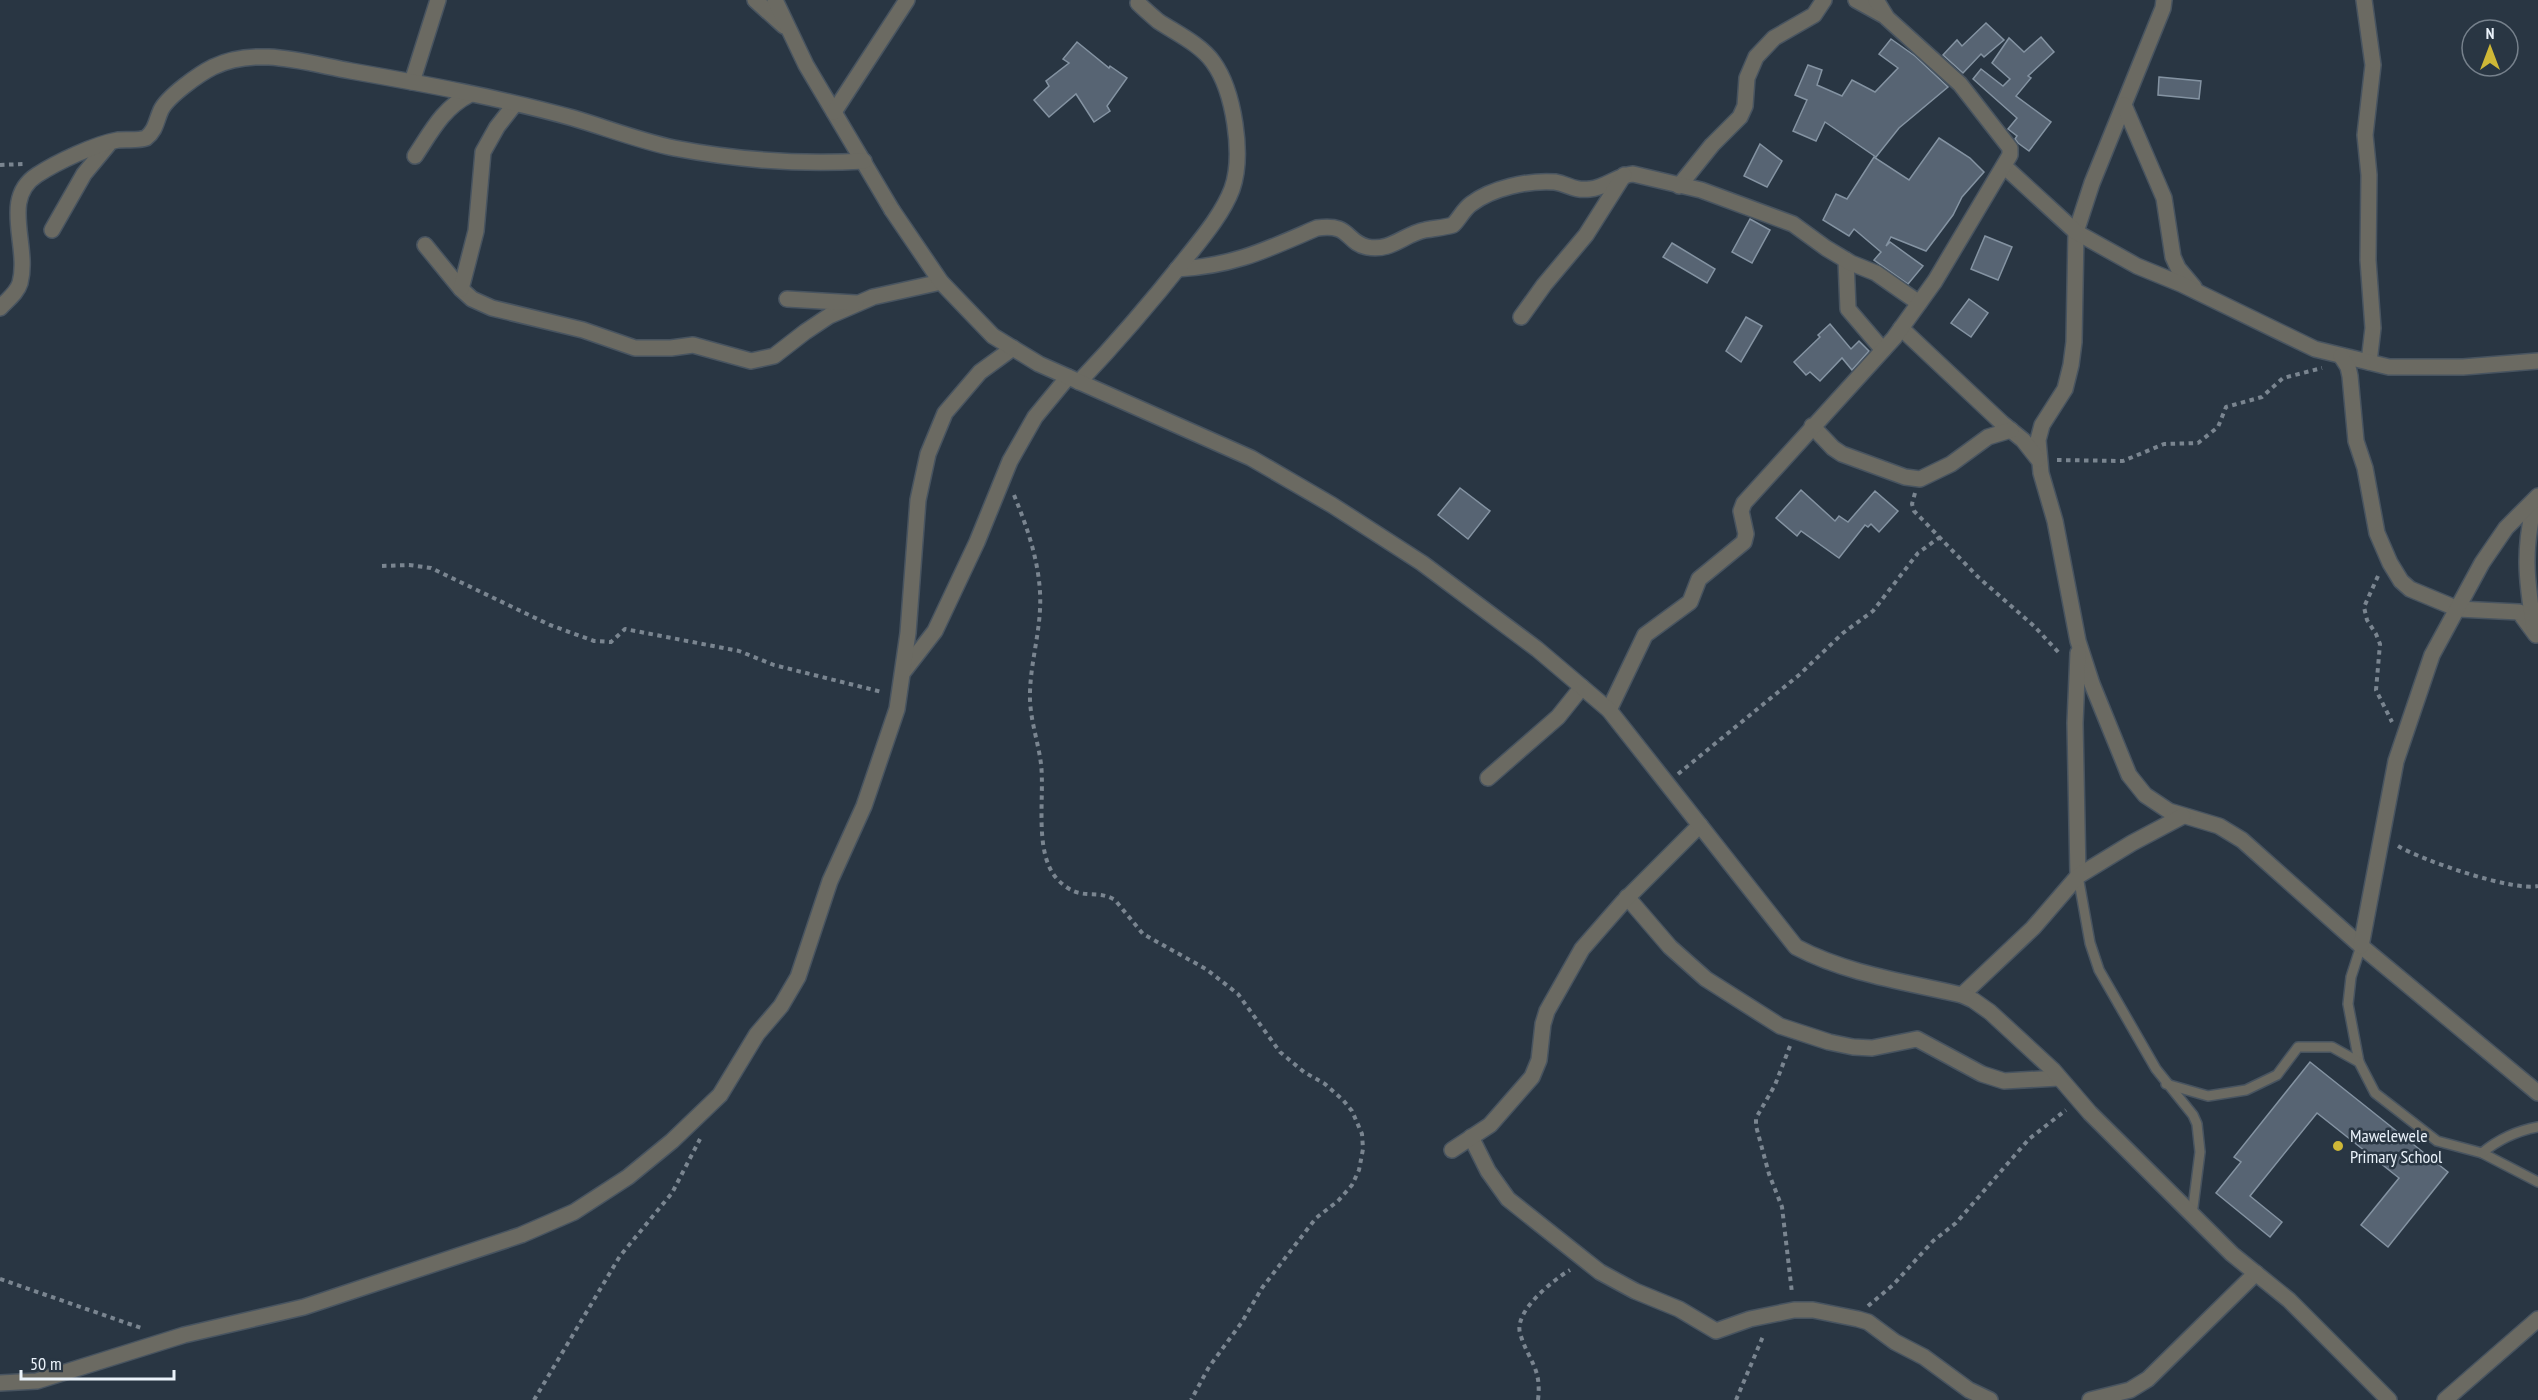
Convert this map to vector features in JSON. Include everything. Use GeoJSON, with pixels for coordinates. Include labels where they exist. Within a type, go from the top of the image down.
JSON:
{"type":"FeatureCollection","features":[{"type":"Feature","properties":{"kind":"street"},"geometry":{"type":"LineString","coordinates":[[412,82],[438,0]]}},
{"type":"Feature","properties":{"kind":"street"},"geometry":{"type":"LineString","coordinates":[[755,0],[789,31]]}},
{"type":"Feature","properties":{"kind":"street"},"geometry":{"type":"LineString","coordinates":[[775,0],[806,65],[892,210],[941,282],[993,336],[1039,364],[1251,458],[1422,563],[1537,649],[1609,710],[1796,947],[1814,957],[1865,973],[1962,995],[1990,1012],[2059,1078],[2078,1100],[2232,1254],[2289,1300],[2389,1400]]}},
{"type":"Feature","properties":{"kind":"street"},"geometry":{"type":"LineString","coordinates":[[834,112],[907,0]]}},
{"type":"Feature","properties":{"kind":"street"},"geometry":{"type":"LineString","coordinates":[[1679,186],[1712,145],[1740,117],[1745,106],[1747,78],[1756,57],[1774,38],[1814,15],[1824,0]]}},
{"type":"Feature","properties":{"kind":"street"},"geometry":{"type":"LineString","coordinates":[[1609,710],[1645,635],[1690,602],[1699,579],[1742,545],[1746,534],[1741,511],[1744,503],[1883,350],[1935,282],[2004,166],[2011,150],[1960,84],[1887,18],[1856,0]]}},
{"type":"Feature","properties":{"kind":"street"},"geometry":{"type":"LineString","coordinates":[[1876,0],[1887,18]]}},
{"type":"Feature","properties":{"kind":"street"},"geometry":{"type":"LineString","coordinates":[[2164,0],[2159,19],[2092,183],[2076,232],[2074,342],[2071,365],[2065,389],[2042,425],[2038,440],[2038,459],[2055,521],[2078,641],[2106,721],[2129,775],[2155,803],[2183,816],[2219,826],[2242,840],[2361,946],[2538,1093]]}},
{"type":"Feature","properties":{"kind":"street"},"geometry":{"type":"LineString","coordinates":[[2364,0],[2373,51],[2365,135],[2369,175],[2368,260],[2373,328],[2369,362]]}},
{"type":"Feature","properties":{"kind":"street"},"geometry":{"type":"LineString","coordinates":[[902,674],[935,631],[977,542],[1005,472],[1035,417],[1073,379],[1112,348],[1205,234],[1231,191],[1237,171],[1234,123],[1223,77],[1211,59],[1138,3]]}},
{"type":"Feature","properties":{"kind":"street"},"geometry":{"type":"LineString","coordinates":[[0,308],[20,284],[22,247],[17,205],[19,192],[35,176],[56,164],[110,143],[146,138],[156,127],[164,105],[187,84],[212,67],[239,58],[266,56],[412,82],[573,118],[653,143],[724,157],[794,162],[864,161]]}},
{"type":"Feature","properties":{"kind":"street"},"geometry":{"type":"LineString","coordinates":[[415,156],[444,114],[456,101],[469,95]]}},
{"type":"Feature","properties":{"kind":"street"},"geometry":{"type":"LineString","coordinates":[[461,289],[477,231],[483,152],[497,127],[515,104]]}},
{"type":"Feature","properties":{"kind":"street"},"geometry":{"type":"LineString","coordinates":[[2124,105],[2164,198],[2173,256],[2178,268],[2198,293]]}},
{"type":"Feature","properties":{"kind":"street"},"geometry":{"type":"LineString","coordinates":[[52,230],[84,174],[110,143]]}},
{"type":"Feature","properties":{"kind":"street"},"geometry":{"type":"LineString","coordinates":[[2004,166],[2076,232],[2136,266],[2315,349],[2343,359],[2389,366],[2463,367],[2538,361]]}},
{"type":"Feature","properties":{"kind":"street"},"geometry":{"type":"LineString","coordinates":[[1177,269],[1236,262],[1317,228],[1330,226],[1346,231],[1365,246],[1391,246],[1425,230],[1453,225],[1470,205],[1504,188],[1556,182],[1573,189],[1591,189],[1624,175],[1633,174],[1701,190],[1786,220],[1846,260],[1876,273],[1919,303]]}},
{"type":"Feature","properties":{"kind":"street"},"geometry":{"type":"LineString","coordinates":[[1521,317],[1544,285],[1586,235],[1624,175]]}},
{"type":"Feature","properties":{"kind":"street"},"geometry":{"type":"LineString","coordinates":[[425,245],[461,289],[472,299],[492,309],[584,330],[635,348],[671,348],[693,345],[751,361],[774,356],[829,316],[859,303],[906,288],[941,282]]}},
{"type":"Feature","properties":{"kind":"street"},"geometry":{"type":"LineString","coordinates":[[1846,260],[1848,309],[1883,350]]}},
{"type":"Feature","properties":{"kind":"street"},"geometry":{"type":"LineString","coordinates":[[787,299],[859,303]]}},
{"type":"Feature","properties":{"kind":"street"},"geometry":{"type":"LineString","coordinates":[[1901,328],[2024,440],[2038,459]]}},
{"type":"Feature","properties":{"kind":"street"},"geometry":{"type":"LineString","coordinates":[[0,1383],[37,1381],[172,1338],[304,1307],[521,1235],[574,1212],[628,1177],[672,1141],[720,1095],[757,1034],[781,1006],[798,977],[830,881],[864,806],[897,709],[908,633],[918,500],[928,454],[945,413],[980,372],[1013,348]]}},
{"type":"Feature","properties":{"kind":"street"},"geometry":{"type":"LineString","coordinates":[[2343,359],[2353,392],[2356,441],[2365,468],[2377,533],[2401,581],[2410,590],[2458,609],[2519,612],[2537,640]]}},
{"type":"Feature","properties":{"kind":"street"},"geometry":{"type":"LineString","coordinates":[[1812,426],[1842,454],[1905,477],[1920,479],[1951,464],[1989,437],[2011,430]]}},
{"type":"Feature","properties":{"kind":"street"},"geometry":{"type":"LineString","coordinates":[[2361,946],[2396,761],[2432,655],[2482,563],[2506,528],[2537,497]]}},
{"type":"Feature","properties":{"kind":"street"},"geometry":{"type":"LineString","coordinates":[[2537,497],[2527,534],[2525,562],[2537,640]]}},
{"type":"Feature","properties":{"kind":"street"},"geometry":{"type":"LineString","coordinates":[[2078,641],[2075,723],[2078,876]]}},
{"type":"Feature","properties":{"kind":"street"},"geometry":{"type":"LineString","coordinates":[[1488,778],[1558,717],[1582,687]]}},
{"type":"Feature","properties":{"kind":"street"},"geometry":{"type":"LineString","coordinates":[[1962,995],[2033,928],[2078,876],[2132,843],[2183,816]]}},
{"type":"Feature","properties":{"kind":"street"},"geometry":{"type":"LineString","coordinates":[[1452,1150],[1490,1125],[1532,1077],[1539,1060],[1543,1024],[1547,1011],[1582,949],[1628,897],[1701,825]]}},
{"type":"Feature","properties":{"kind":"street"},"geometry":{"type":"LineString","coordinates":[[1628,897],[1670,947],[1706,979],[1780,1026],[1829,1042],[1853,1047],[1872,1048],[1917,1039],[1996,1079],[2015,1081],[2059,1078]]}},
{"type":"Feature","properties":{"kind":"street"},"geometry":{"type":"LineString","coordinates":[[1471,1137],[1488,1171],[1508,1199],[1600,1272],[1635,1292],[1679,1309],[1716,1331],[1794,1310],[1812,1310],[1868,1322],[1895,1342],[1924,1357],[1969,1390],[1990,1400]]}},
{"type":"Feature","properties":{"kind":"street"},"geometry":{"type":"LineString","coordinates":[[2090,1400],[2130,1390],[2148,1379],[2256,1273]]}},
{"type":"Feature","properties":{"kind":"street"},"geometry":{"type":"LineString","coordinates":[[2445,1400],[2538,1319]]}},
{"type":"Feature","properties":{"kind":"lane"},"geometry":{"type":"LineString","coordinates":[[2078,876],[2090,943],[2099,970],[2166,1084],[2193,1115],[2197,1124],[2200,1152],[2192,1215]]}},
{"type":"Feature","properties":{"kind":"lane"},"geometry":{"type":"LineString","coordinates":[[2361,946],[2351,977],[2348,1004],[2359,1062],[2375,1094],[2437,1141],[2482,1154],[2538,1182]]}},
{"type":"Feature","properties":{"kind":"lane"},"geometry":{"type":"LineString","coordinates":[[2166,1084],[2208,1096],[2246,1090],[2277,1075],[2298,1047],[2332,1047],[2359,1062]]}},
{"type":"Feature","properties":{"kind":"lane"},"geometry":{"type":"LineString","coordinates":[[2482,1154],[2495,1142],[2509,1135],[2538,1127]]}},
{"type":"Feature","properties":{"kind":"path"},"geometry":{"type":"LineString","coordinates":[[2038,459],[2088,462],[2123,461],[2164,444],[2198,443],[2218,427],[2224,409],[2232,403],[2262,396],[2283,378],[2343,359]]}},
{"type":"Feature","properties":{"kind":"path"},"geometry":{"type":"LineString","coordinates":[[1005,472],[1032,543],[1040,591],[1041,615],[1031,677],[1030,710],[1041,766],[1041,814],[1045,852],[1052,871],[1067,889],[1077,894],[1109,896],[1115,900],[1143,934],[1206,969],[1230,987],[1238,994],[1280,1052],[1325,1084],[1343,1100],[1352,1111],[1362,1134],[1363,1149],[1359,1170],[1352,1185],[1338,1201],[1316,1218],[1262,1288],[1242,1322],[1209,1367],[1191,1400]]}},
{"type":"Feature","properties":{"kind":"path"},"geometry":{"type":"LineString","coordinates":[[1920,479],[1912,504],[1914,511],[1978,577],[2034,626],[2077,672]]}},
{"type":"Feature","properties":{"kind":"path"},"geometry":{"type":"LineString","coordinates":[[1668,782],[1799,675],[1843,633],[1873,611],[1918,553],[1940,537]]}},
{"type":"Feature","properties":{"kind":"path"},"geometry":{"type":"LineString","coordinates":[[2388,558],[2364,607],[2367,620],[2380,644],[2376,690],[2394,728]]}},
{"type":"Feature","properties":{"kind":"path"},"geometry":{"type":"LineString","coordinates":[[382,566],[409,565],[431,568],[550,625],[594,641],[611,642],[625,629],[648,633],[739,651],[774,665],[899,697]]}},
{"type":"Feature","properties":{"kind":"path"},"geometry":{"type":"LineString","coordinates":[[2381,837],[2410,854],[2439,864],[2516,886],[2529,888],[2538,886]]}},
{"type":"Feature","properties":{"kind":"path"},"geometry":{"type":"LineString","coordinates":[[1794,1310],[1782,1207],[1769,1174],[1756,1126],[1756,1118],[1775,1085],[1796,1031]]}},
{"type":"Feature","properties":{"kind":"path"},"geometry":{"type":"LineString","coordinates":[[1858,1319],[1872,1301],[1900,1278],[1933,1241],[1956,1223],[2029,1139],[2078,1100]]}},
{"type":"Feature","properties":{"kind":"path"},"geometry":{"type":"LineString","coordinates":[[534,1400],[621,1256],[672,1193],[690,1162],[702,1134],[706,1109]]}},
{"type":"Feature","properties":{"kind":"path"},"geometry":{"type":"LineString","coordinates":[[1538,1400],[1539,1377],[1520,1333],[1520,1322],[1541,1292],[1561,1275],[1586,1261]]}},
{"type":"Feature","properties":{"kind":"path"},"geometry":{"type":"LineString","coordinates":[[0,1280],[172,1338]]}},
{"type":"Feature","properties":{"kind":"path"},"geometry":{"type":"LineString","coordinates":[[1736,1400],[1773,1314]]}},
{"type":"Feature","properties":{"kind":"building"},"geometry":{"type":"Polygon","coordinates":[[[1986,23],[2004,40],[1984,57],[1981,54],[1963,73],[1943,55],[1957,40],[1962,46],[1986,23]]]}},
{"type":"Feature","properties":{"kind":"building"},"geometry":{"type":"Polygon","coordinates":[[[2041,37],[2054,52],[2028,76],[2031,78],[2016,96],[2051,122],[2029,151],[2018,143],[2015,139],[2017,136],[2008,129],[2017,118],[1973,79],[1981,69],[2003,86],[2010,79],[1992,63],[2009,38],[2024,52],[2041,37]]]}},
{"type":"Feature","properties":{"kind":"building"},"geometry":{"type":"Polygon","coordinates":[[[1891,39],[1915,56],[1948,87],[1899,128],[1876,157],[1825,122],[1816,141],[1793,131],[1807,100],[1795,95],[1808,65],[1822,70],[1817,85],[1842,96],[1852,80],[1875,92],[1898,68],[1879,54],[1891,39]]]}},
{"type":"Feature","properties":{"kind":"building"},"geometry":{"type":"Polygon","coordinates":[[[1077,42],[1109,68],[1110,66],[1127,78],[1107,106],[1110,111],[1094,122],[1076,94],[1049,117],[1034,100],[1049,86],[1046,81],[1069,63],[1063,59],[1077,42]]]}},
{"type":"Feature","properties":{"kind":"building"},"geometry":{"type":"Polygon","coordinates":[[[2159,77],[2201,81],[2199,99],[2158,95],[2159,77]]]}},
{"type":"Feature","properties":{"kind":"building"},"geometry":{"type":"Polygon","coordinates":[[[1939,138],[1970,158],[1984,172],[1962,197],[1953,215],[1926,251],[1891,237],[1886,246],[1890,242],[1923,266],[1908,284],[1874,260],[1881,252],[1854,229],[1849,236],[1823,220],[1836,194],[1847,199],[1874,157],[1909,180],[1939,138]]]}},
{"type":"Feature","properties":{"kind":"building"},"geometry":{"type":"Polygon","coordinates":[[[1760,144],[1782,161],[1767,187],[1744,176],[1760,144]]]}},
{"type":"Feature","properties":{"kind":"building"},"geometry":{"type":"Polygon","coordinates":[[[1750,219],[1770,230],[1752,263],[1732,252],[1750,219]]]}},
{"type":"Feature","properties":{"kind":"building"},"geometry":{"type":"Polygon","coordinates":[[[1985,236],[2012,247],[1998,280],[1971,269],[1985,236]]]}},
{"type":"Feature","properties":{"kind":"building"},"geometry":{"type":"Polygon","coordinates":[[[1672,243],[1715,269],[1707,283],[1663,257],[1672,243]]]}},
{"type":"Feature","properties":{"kind":"building"},"geometry":{"type":"Polygon","coordinates":[[[1969,299],[1988,313],[1971,337],[1951,323],[1969,299]]]}},
{"type":"Feature","properties":{"kind":"building"},"geometry":{"type":"Polygon","coordinates":[[[1746,317],[1762,326],[1741,362],[1726,351],[1746,317]]]}},
{"type":"Feature","properties":{"kind":"building"},"geometry":{"type":"Polygon","coordinates":[[[1830,324],[1851,349],[1859,341],[1869,351],[1852,370],[1842,358],[1820,381],[1810,372],[1806,375],[1794,362],[1830,324]]]}},
{"type":"Feature","properties":{"kind":"building"},"geometry":{"type":"Polygon","coordinates":[[[1460,488],[1490,511],[1468,539],[1438,515],[1460,488]]]}},
{"type":"Feature","properties":{"kind":"building"},"geometry":{"type":"Polygon","coordinates":[[[1801,490],[1835,521],[1839,516],[1848,522],[1875,491],[1898,511],[1879,532],[1871,524],[1868,527],[1865,525],[1839,558],[1801,531],[1797,536],[1776,518],[1801,490]]]}},
{"type":"Feature","properties":{"kind":"building"},"geometry":{"type":"Polygon","coordinates":[[[2310,1062],[2448,1172],[2388,1247],[2361,1225],[2399,1178],[2317,1113],[2250,1196],[2282,1222],[2270,1237],[2216,1193],[2241,1162],[2234,1157],[2310,1062]]]}},
{"type":"Feature","properties":{"kind":"place","name":"Mawelewele Primary School"},"geometry":{"type":"Point","coordinates":[2338,1146]}}]}
